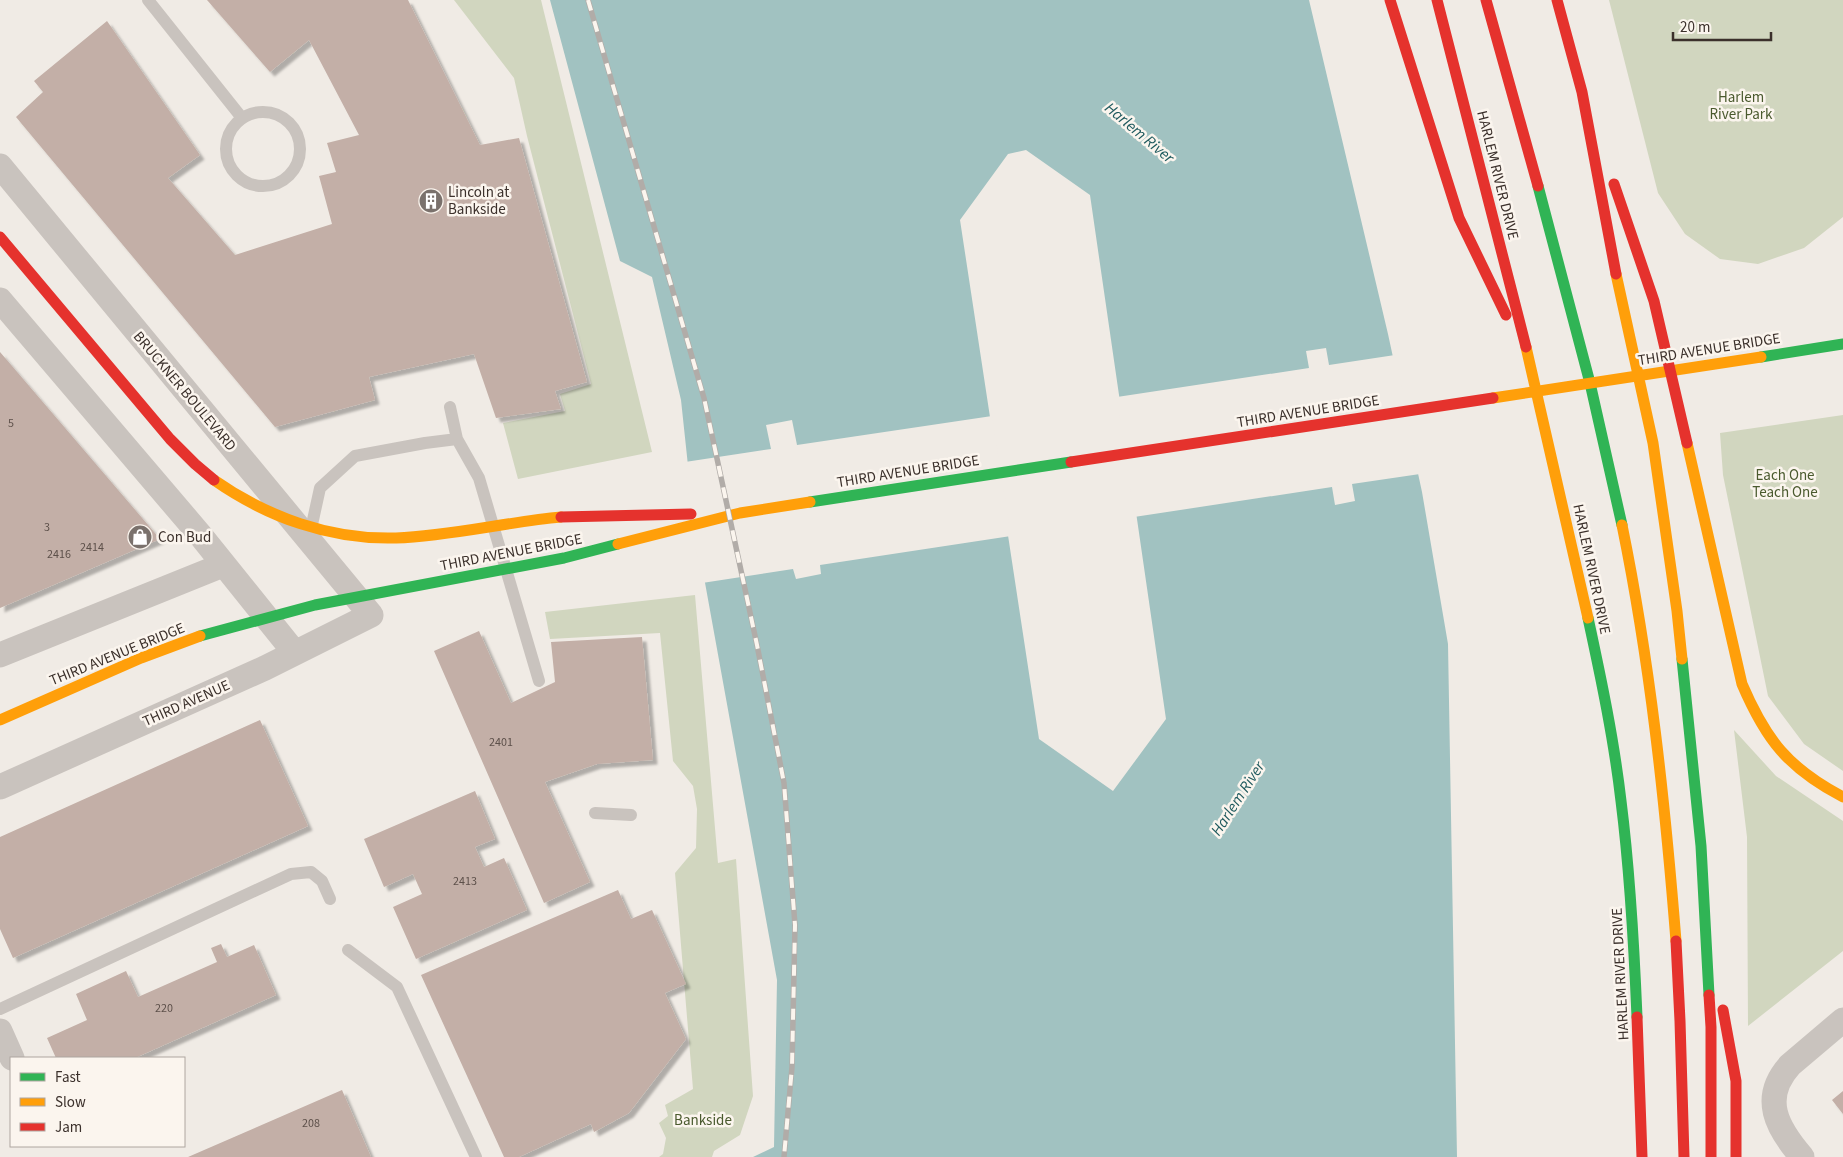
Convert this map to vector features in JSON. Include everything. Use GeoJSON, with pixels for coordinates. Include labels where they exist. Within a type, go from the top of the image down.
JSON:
{"type":"FeatureCollection","features":[{"type":"Feature","properties":{"kind":"main road"},"geometry":{"type":"LineString","coordinates":[[1390,0],[1459,218],[1532,370]]}},
{"type":"Feature","properties":{"kind":"main road","name":"HARLEM RIVER DRIVE"},"geometry":{"type":"LineString","coordinates":[[1438,0],[1532,370],[1598,664],[1621,800],[1633,926],[1642,1157]]}},
{"type":"Feature","properties":{"kind":"main road"},"geometry":{"type":"LineString","coordinates":[[1486,0],[1557,261],[1606,452],[1638,613],[1651,694],[1668,830],[1678,967],[1684,1157]]}},
{"type":"Feature","properties":{"kind":"main road"},"geometry":{"type":"LineString","coordinates":[[1556,0],[1582,92],[1654,301],[1742,684],[1752,709],[1779,752],[1799,771],[1822,787],[1843,797]]}},
{"type":"Feature","properties":{"kind":"main road"},"geometry":{"type":"LineString","coordinates":[[1582,92],[1622,303],[1653,443],[1677,612],[1701,846],[1705,909],[1710,1027],[1711,1157]]}},
{"type":"Feature","properties":{"kind":"main road"},"geometry":{"type":"LineString","coordinates":[[3,241],[170,439],[190,460],[212,479],[239,496],[267,511],[304,526],[331,533],[367,538],[395,538],[554,518],[740,512]]}},
{"type":"Feature","properties":{"kind":"main road","name":"THIRD AVENUE BRIDGE"},"geometry":{"type":"LineString","coordinates":[[0,720],[141,658],[251,621],[315,605],[564,558],[740,512],[1843,344]]}},
{"type":"Feature","properties":{"kind":"main road"},"geometry":{"type":"LineString","coordinates":[[1705,909],[1736,1081],[1736,1157]]}},
{"type":"Feature","properties":{"kind":"street","name":"BRUCKNER BOULEVARD"},"geometry":{"type":"LineString","coordinates":[[0,166],[371,615]]}},
{"type":"Feature","properties":{"kind":"street"},"geometry":{"type":"LineString","coordinates":[[0,300],[224,565],[295,653]]}},
{"type":"Feature","properties":{"kind":"street"},"geometry":{"type":"LineString","coordinates":[[0,655],[224,565]]}},
{"type":"Feature","properties":{"kind":"street","name":"THIRD AVENUE"},"geometry":{"type":"LineString","coordinates":[[0,787],[295,653],[371,615]]}},
{"type":"Feature","properties":{"kind":"street"},"geometry":{"type":"LineString","coordinates":[[1802,1157],[1781,1129],[1775,1109],[1776,1089],[1784,1072],[1843,1020]]}},
{"type":"Feature","properties":{"kind":"street"},"geometry":{"type":"LineString","coordinates":[[0,1030],[12,1057]]}},
{"type":"Feature","properties":{"kind":"lane"},"geometry":{"type":"LineString","coordinates":[[148,0],[242,118]]}},
{"type":"Feature","properties":{"kind":"lane"},"geometry":{"type":"LineString","coordinates":[[265,111],[278,114],[288,121],[296,132],[300,143],[300,156],[296,168],[288,178],[264,187],[252,185],[232,171],[227,160],[225,148],[230,131],[242,118],[265,111]]}},
{"type":"Feature","properties":{"kind":"lane"},"geometry":{"type":"LineString","coordinates":[[450,407],[457,439],[479,478],[539,681]]}},
{"type":"Feature","properties":{"kind":"lane"},"geometry":{"type":"LineString","coordinates":[[309,539],[320,488],[355,456],[457,439]]}},
{"type":"Feature","properties":{"kind":"lane"},"geometry":{"type":"LineString","coordinates":[[595,812],[631,815]]}},
{"type":"Feature","properties":{"kind":"lane"},"geometry":{"type":"LineString","coordinates":[[0,1009],[291,874],[311,872],[322,881],[330,899]]}},
{"type":"Feature","properties":{"kind":"lane"},"geometry":{"type":"LineString","coordinates":[[348,950],[397,987],[476,1157]]}},
{"type":"Feature","properties":{"kind":"green space"},"geometry":{"type":"Polygon","coordinates":[[[454,0],[541,0],[652,452],[518,479],[503,423],[565,411],[560,394],[591,384],[527,136],[514,78],[454,0]]]}},
{"type":"Feature","properties":{"kind":"green space","name":"Harlem River Park"},"geometry":{"type":"Polygon","coordinates":[[[1609,0],[1843,0],[1843,217],[1804,248],[1758,264],[1720,259],[1685,234],[1658,193],[1609,0]]]}},
{"type":"Feature","properties":{"kind":"green space","name":"Each One Teach One"},"geometry":{"type":"Polygon","coordinates":[[[1843,415],[1843,771],[1804,744],[1768,696],[1723,475],[1720,433],[1843,415]]]}},
{"type":"Feature","properties":{"kind":"green space","name":"Bankside"},"geometry":{"type":"Polygon","coordinates":[[[695,595],[718,863],[736,859],[753,1096],[740,1135],[714,1151],[712,1157],[659,1157],[663,1154],[666,1138],[659,1123],[668,1116],[665,1105],[693,1089],[675,873],[696,848],[697,809],[693,786],[673,761],[660,633],[550,639],[545,612],[695,595]]]}},
{"type":"Feature","properties":{"kind":"green space"},"geometry":{"type":"Polygon","coordinates":[[[1734,730],[1776,776],[1843,821],[1843,951],[1748,1026],[1747,837],[1734,730]]]}},
{"type":"Feature","properties":{"kind":"water","name":"Harlem River"},"geometry":{"type":"Polygon","coordinates":[[[550,0],[1309,0],[1388,334],[1422,492],[1448,644],[1457,1157],[753,1157],[774,1147],[777,980],[694,522],[681,400],[652,277],[620,261],[550,0]],[[1026,150],[1008,154],[960,220],[1039,739],[1113,791],[1166,719],[1090,195],[1026,150]]]}},
{"type":"Feature","properties":{"kind":"pier"},"geometry":{"type":"Polygon","coordinates":[[[1326,348],[1329,365],[1395,355],[1420,474],[1352,484],[1355,501],[1335,505],[1332,487],[1134,517],[1117,397],[1309,368],[1306,351],[1326,348]]]}},
{"type":"Feature","properties":{"kind":"pier"},"geometry":{"type":"Polygon","coordinates":[[[992,416],[1011,536],[820,565],[821,574],[796,579],[793,569],[702,583],[691,523],[685,462],[771,449],[766,425],[792,420],[797,445],[992,416]]]}},
{"type":"Feature","properties":{"kind":"building","name":"Lincoln at Bankside"},"geometry":{"type":"Polygon","coordinates":[[[207,0],[408,0],[480,145],[519,138],[587,382],[555,391],[561,409],[496,418],[474,354],[369,377],[375,400],[275,427],[16,117],[43,92],[34,81],[107,21],[200,155],[168,178],[235,255],[332,224],[319,176],[336,172],[327,143],[359,135],[309,40],[270,72],[207,0]]]}},
{"type":"Feature","properties":{"kind":"building"},"geometry":{"type":"Polygon","coordinates":[[[0,352],[160,539],[0,608],[0,352]]]}},
{"type":"Feature","properties":{"kind":"building"},"geometry":{"type":"Polygon","coordinates":[[[479,631],[511,703],[555,682],[551,642],[642,637],[653,760],[597,764],[545,782],[590,882],[544,903],[434,651],[479,631]]]}},
{"type":"Feature","properties":{"kind":"building"},"geometry":{"type":"Polygon","coordinates":[[[260,720],[308,826],[13,958],[0,929],[0,837],[260,720]]]}},
{"type":"Feature","properties":{"kind":"building"},"geometry":{"type":"Polygon","coordinates":[[[475,791],[495,839],[475,847],[484,867],[504,858],[527,910],[416,959],[393,907],[422,894],[413,874],[384,887],[364,839],[475,791]]]}},
{"type":"Feature","properties":{"kind":"building"},"geometry":{"type":"Polygon","coordinates":[[[618,890],[631,919],[652,910],[686,984],[665,993],[686,1039],[629,1113],[594,1132],[591,1124],[519,1157],[504,1157],[421,975],[618,890]]]}},
{"type":"Feature","properties":{"kind":"building"},"geometry":{"type":"Polygon","coordinates":[[[221,944],[227,957],[254,945],[276,995],[137,1057],[56,1057],[47,1038],[87,1020],[76,994],[126,971],[138,997],[217,962],[211,948],[221,944]]]}},
{"type":"Feature","properties":{"kind":"building"},"geometry":{"type":"Polygon","coordinates":[[[342,1090],[371,1157],[188,1157],[342,1090]]]}},
{"type":"Feature","properties":{"kind":"building"},"geometry":{"type":"Polygon","coordinates":[[[1843,1091],[1843,1114],[1832,1100],[1843,1091]]]}},
{"type":"Feature","properties":{"kind":"railway"},"geometry":{"type":"LineString","coordinates":[[588,0],[704,398],[757,645],[784,783],[795,925],[792,1067],[784,1157]]}},
{"type":"Feature","properties":{"kind":"traffic: fast"},"geometry":{"type":"LineString","coordinates":[[1538,186],[1590,383],[1622,525]]}},
{"type":"Feature","properties":{"kind":"traffic: fast"},"geometry":{"type":"LineString","coordinates":[[1761,357],[1843,344]]}},
{"type":"Feature","properties":{"kind":"traffic: fast"},"geometry":{"type":"LineString","coordinates":[[810,502],[1071,462]]}},
{"type":"Feature","properties":{"kind":"traffic: fast"},"geometry":{"type":"LineString","coordinates":[[200,636],[315,605],[564,558],[618,544]]}},
{"type":"Feature","properties":{"kind":"traffic: fast"},"geometry":{"type":"LineString","coordinates":[[1588,618],[1611,732],[1621,801],[1627,854],[1637,1017]]}},
{"type":"Feature","properties":{"kind":"traffic: fast"},"geometry":{"type":"LineString","coordinates":[[1682,659],[1701,846],[1709,995]]}},
{"type":"Feature","properties":{"kind":"traffic: slow"},"geometry":{"type":"LineString","coordinates":[[1616,274],[1653,443],[1682,659]]}},
{"type":"Feature","properties":{"kind":"traffic: slow"},"geometry":{"type":"LineString","coordinates":[[1526,347],[1588,618]]}},
{"type":"Feature","properties":{"kind":"traffic: slow"},"geometry":{"type":"LineString","coordinates":[[1493,398],[1761,357]]}},
{"type":"Feature","properties":{"kind":"traffic: slow"},"geometry":{"type":"LineString","coordinates":[[1687,443],[1742,684],[1760,721],[1781,751],[1807,775],[1843,797]]}},
{"type":"Feature","properties":{"kind":"traffic: slow"},"geometry":{"type":"LineString","coordinates":[[214,480],[256,505],[300,524],[347,535],[371,538],[437,535],[561,517]]}},
{"type":"Feature","properties":{"kind":"traffic: slow"},"geometry":{"type":"LineString","coordinates":[[618,544],[740,513],[810,502]]}},
{"type":"Feature","properties":{"kind":"traffic: slow"},"geometry":{"type":"LineString","coordinates":[[1622,525],[1641,628],[1655,732],[1676,941]]}},
{"type":"Feature","properties":{"kind":"traffic: slow"},"geometry":{"type":"LineString","coordinates":[[0,720],[141,658],[200,636]]}},
{"type":"Feature","properties":{"kind":"traffic: jam"},"geometry":{"type":"LineString","coordinates":[[1390,0],[1459,218],[1506,315]]}},
{"type":"Feature","properties":{"kind":"traffic: jam"},"geometry":{"type":"LineString","coordinates":[[1437,0],[1526,347]]}},
{"type":"Feature","properties":{"kind":"traffic: jam"},"geometry":{"type":"LineString","coordinates":[[1486,0],[1538,186]]}},
{"type":"Feature","properties":{"kind":"traffic: jam"},"geometry":{"type":"LineString","coordinates":[[1557,0],[1582,92],[1616,274]]}},
{"type":"Feature","properties":{"kind":"traffic: jam"},"geometry":{"type":"LineString","coordinates":[[1614,184],[1654,301],[1687,443]]}},
{"type":"Feature","properties":{"kind":"traffic: jam"},"geometry":{"type":"LineString","coordinates":[[0,237],[170,439],[214,480]]}},
{"type":"Feature","properties":{"kind":"traffic: jam"},"geometry":{"type":"LineString","coordinates":[[1071,462],[1493,398]]}},
{"type":"Feature","properties":{"kind":"traffic: jam"},"geometry":{"type":"LineString","coordinates":[[561,517],[691,514]]}},
{"type":"Feature","properties":{"kind":"traffic: jam"},"geometry":{"type":"LineString","coordinates":[[1676,941],[1684,1157]]}},
{"type":"Feature","properties":{"kind":"traffic: jam"},"geometry":{"type":"LineString","coordinates":[[1709,995],[1711,1027],[1711,1157]]}},
{"type":"Feature","properties":{"kind":"traffic: jam"},"geometry":{"type":"LineString","coordinates":[[1723,1010],[1736,1081],[1736,1157]]}},
{"type":"Feature","properties":{"kind":"traffic: jam"},"geometry":{"type":"LineString","coordinates":[[1637,1017],[1642,1157]]}},
{"type":"Feature","properties":{"kind":"place","name":"Lincoln at Bankside"},"geometry":{"type":"Point","coordinates":[431,201]}},
{"type":"Feature","properties":{"kind":"place","name":"Con Bud"},"geometry":{"type":"Point","coordinates":[140,537]}}]}
